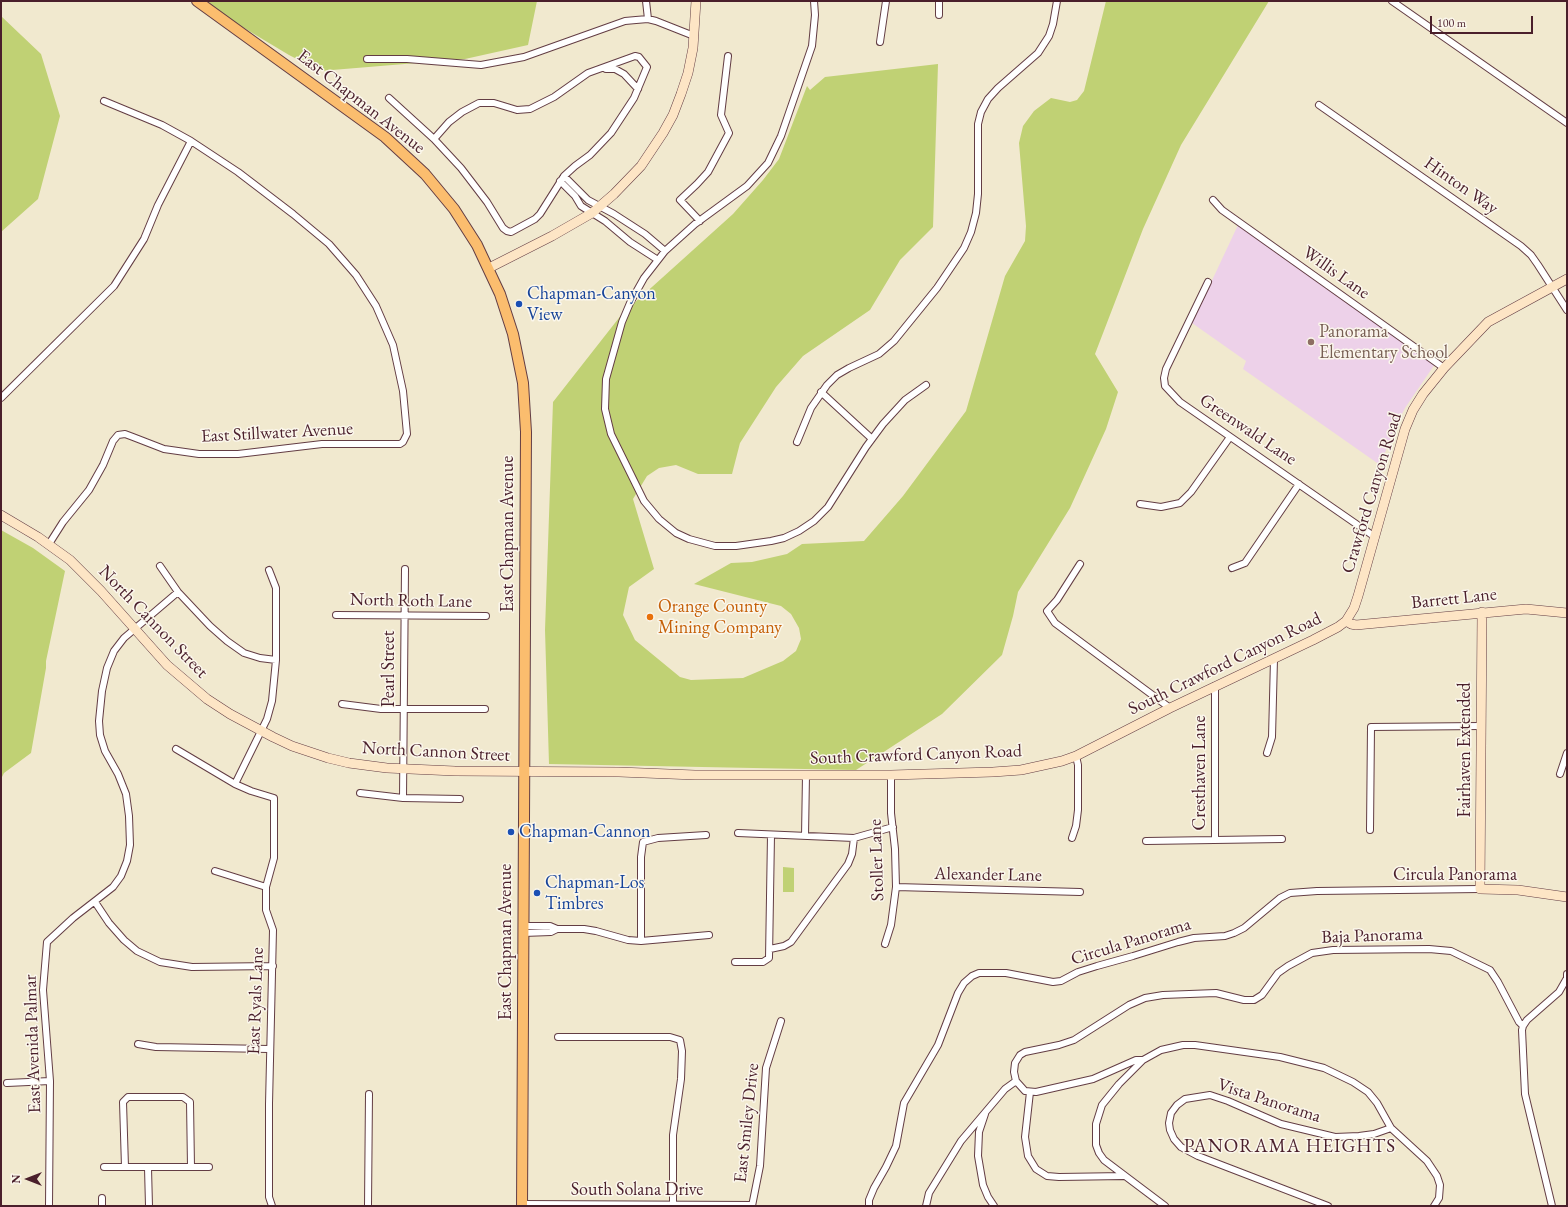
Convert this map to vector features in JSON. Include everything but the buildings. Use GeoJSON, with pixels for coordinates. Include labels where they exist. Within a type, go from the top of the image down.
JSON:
{"type":"FeatureCollection","features":[{"type":"Feature","properties":{"kind":"main road","name":"East Chapman Avenue"},"geometry":{"type":"LineString","coordinates":[[197,1],[359,118],[406,155],[437,187],[454,209],[477,244],[500,294],[513,334],[520,366],[526,413],[522,1205]]}},
{"type":"Feature","properties":{"kind":"main road"},"geometry":{"type":"LineString","coordinates":[[489,268],[552,236],[592,213],[629,180],[641,166],[673,115],[684,87],[688,73],[694,36],[696,1]]}},
{"type":"Feature","properties":{"kind":"main road","name":"Crawford Canyon Road"},"geometry":{"type":"LineString","coordinates":[[1346,621],[1354,608],[1405,429],[1423,394],[1444,368],[1488,322],[1567,279]]}},
{"type":"Feature","properties":{"kind":"main road","name":"North Cannon Street"},"geometry":{"type":"LineString","coordinates":[[1,514],[49,544],[85,574],[162,659],[190,686],[230,714],[261,731],[292,746],[328,758],[368,766],[404,769],[524,772]]}},
{"type":"Feature","properties":{"kind":"main road","name":"Barrett Lane"},"geometry":{"type":"LineString","coordinates":[[1346,621],[1356,625],[1526,608],[1567,613]]}},
{"type":"Feature","properties":{"kind":"main road","name":"Fairhaven Extended"},"geometry":{"type":"LineString","coordinates":[[1480,889],[1482,612]]}},
{"type":"Feature","properties":{"kind":"main road","name":"South Crawford Canyon Road"},"geometry":{"type":"LineString","coordinates":[[524,772],[891,775],[1021,770],[1062,761],[1076,756],[1170,708],[1329,632],[1346,621]]}},
{"type":"Feature","properties":{"kind":"main road","name":"Circula Panorama"},"geometry":{"type":"LineString","coordinates":[[1480,889],[1518,890],[1567,897]]}},
{"type":"Feature","properties":{"kind":"street"},"geometry":{"type":"LineString","coordinates":[[646,1],[648,19]]}},
{"type":"Feature","properties":{"kind":"street"},"geometry":{"type":"LineString","coordinates":[[814,1],[815,15],[812,46],[774,153],[761,172],[747,186],[700,221],[665,251],[636,291],[624,318],[606,379],[604,399],[611,434],[644,501],[652,512],[666,526],[689,539],[715,546],[736,546],[771,541],[784,538],[799,531],[814,520],[828,506],[872,438],[905,400],[926,386]]}},
{"type":"Feature","properties":{"kind":"street"},"geometry":{"type":"LineString","coordinates":[[880,42],[886,1]]}},
{"type":"Feature","properties":{"kind":"street"},"geometry":{"type":"LineString","coordinates":[[939,1],[939,15]]}},
{"type":"Feature","properties":{"kind":"street"},"geometry":{"type":"LineString","coordinates":[[797,442],[811,408],[821,392],[837,375],[879,354],[894,341],[937,288],[964,248],[971,232],[976,214],[978,194],[978,124],[982,112],[988,99],[998,88],[1038,53],[1053,24],[1057,1]]}},
{"type":"Feature","properties":{"kind":"street"},"geometry":{"type":"LineString","coordinates":[[1392,1],[1567,123]]}},
{"type":"Feature","properties":{"kind":"street"},"geometry":{"type":"LineString","coordinates":[[367,59],[407,59],[481,65],[524,57],[625,22],[648,19],[694,36]]}},
{"type":"Feature","properties":{"kind":"street"},"geometry":{"type":"LineString","coordinates":[[389,98],[434,139],[461,168],[474,184],[506,232],[511,232],[535,219],[540,214],[562,179],[602,144],[621,119],[638,89],[647,67],[639,57],[635,56],[588,73],[554,97],[530,109],[517,110],[487,102],[473,105],[449,122],[434,139]]}},
{"type":"Feature","properties":{"kind":"street"},"geometry":{"type":"LineString","coordinates":[[700,221],[680,200],[708,172],[729,133],[721,115],[728,56]]}},
{"type":"Feature","properties":{"kind":"street"},"geometry":{"type":"LineString","coordinates":[[602,69],[615,69],[624,74],[638,89]]}},
{"type":"Feature","properties":{"kind":"street"},"geometry":{"type":"LineString","coordinates":[[1,398],[114,286],[144,239],[158,205],[191,141],[162,125],[104,101]]}},
{"type":"Feature","properties":{"kind":"street","name":"Hinton Way"},"geometry":{"type":"LineString","coordinates":[[1319,104],[1521,246],[1531,255],[1567,310]]}},
{"type":"Feature","properties":{"kind":"street","name":"East Stillwater Avenue"},"geometry":{"type":"LineString","coordinates":[[49,544],[63,522],[89,490],[103,465],[113,441],[118,435],[125,434],[133,436],[164,449],[199,454],[238,454],[322,444],[400,444],[403,442],[407,434],[403,391],[393,345],[376,306],[356,275],[329,244],[303,221],[238,172],[191,141]]}},
{"type":"Feature","properties":{"kind":"street"},"geometry":{"type":"LineString","coordinates":[[562,179],[588,200],[614,214],[645,234],[665,251]]}},
{"type":"Feature","properties":{"kind":"street"},"geometry":{"type":"LineString","coordinates":[[562,179],[581,206],[605,221],[630,242],[658,260]]}},
{"type":"Feature","properties":{"kind":"street","name":"Willis Lane"},"geometry":{"type":"LineString","coordinates":[[1213,200],[1222,210],[1444,368]]}},
{"type":"Feature","properties":{"kind":"street","name":"Greenwald Lane"},"geometry":{"type":"LineString","coordinates":[[1208,282],[1166,369],[1164,378],[1165,386],[1180,402],[1375,537]]}},
{"type":"Feature","properties":{"kind":"street"},"geometry":{"type":"LineString","coordinates":[[821,392],[872,438]]}},
{"type":"Feature","properties":{"kind":"street"},"geometry":{"type":"LineString","coordinates":[[1140,504],[1161,507],[1180,504],[1191,492],[1230,437]]}},
{"type":"Feature","properties":{"kind":"street"},"geometry":{"type":"LineString","coordinates":[[1232,568],[1245,563],[1299,484]]}},
{"type":"Feature","properties":{"kind":"street"},"geometry":{"type":"LineString","coordinates":[[1080,564],[1057,600],[1047,611],[1055,623],[1170,708]]}},
{"type":"Feature","properties":{"kind":"street"},"geometry":{"type":"LineString","coordinates":[[160,566],[178,592],[210,626],[227,641],[244,653],[260,658],[276,660]]}},
{"type":"Feature","properties":{"kind":"street","name":"Pearl Street"},"geometry":{"type":"LineString","coordinates":[[403,798],[405,569]]}},
{"type":"Feature","properties":{"kind":"street"},"geometry":{"type":"LineString","coordinates":[[176,749],[235,784],[261,731],[272,701],[276,660],[276,588],[269,570]]}},
{"type":"Feature","properties":{"kind":"street","name":"East Avenida Palmar"},"geometry":{"type":"LineString","coordinates":[[49,1206],[50,1081],[43,990],[47,942],[73,918],[96,902],[113,887],[121,876],[127,861],[130,845],[129,816],[126,794],[118,774],[105,751],[100,735],[99,721],[102,691],[107,668],[114,651],[124,638],[178,592]]}},
{"type":"Feature","properties":{"kind":"street","name":"North Roth Lane"},"geometry":{"type":"LineString","coordinates":[[336,615],[486,616]]}},
{"type":"Feature","properties":{"kind":"street"},"geometry":{"type":"LineString","coordinates":[[1267,753],[1272,737],[1274,659]]}},
{"type":"Feature","properties":{"kind":"street","name":"Cresthaven Lane"},"geometry":{"type":"LineString","coordinates":[[1146,841],[1215,839],[1215,686]]}},
{"type":"Feature","properties":{"kind":"street"},"geometry":{"type":"LineString","coordinates":[[342,704],[381,709],[485,709]]}},
{"type":"Feature","properties":{"kind":"street"},"geometry":{"type":"LineString","coordinates":[[1370,830],[1371,726],[1481,726]]}},
{"type":"Feature","properties":{"kind":"street"},"geometry":{"type":"LineString","coordinates":[[1560,774],[1567,752]]}},
{"type":"Feature","properties":{"kind":"street"},"geometry":{"type":"LineString","coordinates":[[1072,838],[1076,826],[1078,810],[1078,766],[1076,756]]}},
{"type":"Feature","properties":{"kind":"street"},"geometry":{"type":"LineString","coordinates":[[805,836],[806,775]]}},
{"type":"Feature","properties":{"kind":"street","name":"Stoller Lane"},"geometry":{"type":"LineString","coordinates":[[885,944],[891,925],[896,887],[891,813],[891,775]]}},
{"type":"Feature","properties":{"kind":"street","name":"East Ryals Lane"},"geometry":{"type":"LineString","coordinates":[[235,784],[274,798],[274,858],[266,888],[266,910],[273,930],[273,966],[269,1049],[269,1197],[272,1206]]}},
{"type":"Feature","properties":{"kind":"street"},"geometry":{"type":"LineString","coordinates":[[360,793],[403,798],[460,799]]}},
{"type":"Feature","properties":{"kind":"street"},"geometry":{"type":"LineString","coordinates":[[738,833],[854,838],[893,827]]}},
{"type":"Feature","properties":{"kind":"street"},"geometry":{"type":"LineString","coordinates":[[641,941],[641,857],[643,842],[658,838],[706,835]]}},
{"type":"Feature","properties":{"kind":"street"},"geometry":{"type":"LineString","coordinates":[[735,962],[767,961],[769,958],[771,835]]}},
{"type":"Feature","properties":{"kind":"street"},"geometry":{"type":"LineString","coordinates":[[770,949],[784,946],[791,942],[848,864],[852,854],[854,838]]}},
{"type":"Feature","properties":{"kind":"street"},"geometry":{"type":"LineString","coordinates":[[1215,839],[1282,839]]}},
{"type":"Feature","properties":{"kind":"street"},"geometry":{"type":"LineString","coordinates":[[215,870],[266,888]]}},
{"type":"Feature","properties":{"kind":"street","name":"Alexander Lane"},"geometry":{"type":"LineString","coordinates":[[896,887],[1080,892]]}},
{"type":"Feature","properties":{"kind":"street","name":"Circula Panorama"},"geometry":{"type":"LineString","coordinates":[[869,1206],[869,1200],[874,1188],[896,1146],[904,1103],[938,1045],[958,993],[964,983],[972,976],[979,973],[1006,972],[1053,982],[1061,981],[1078,972],[1178,942],[1194,938],[1234,934],[1244,928],[1280,898],[1290,893],[1317,891],[1480,889]]}},
{"type":"Feature","properties":{"kind":"street"},"geometry":{"type":"LineString","coordinates":[[96,902],[109,923],[124,940],[137,952],[160,962],[192,967],[273,966]]}},
{"type":"Feature","properties":{"kind":"street"},"geometry":{"type":"LineString","coordinates":[[523,929],[551,932],[557,929],[584,929],[628,940],[641,941],[709,936]]}},
{"type":"Feature","properties":{"kind":"street","name":"Baja Panorama"},"geometry":{"type":"LineString","coordinates":[[1016,1081],[1014,1072],[1015,1063],[1020,1055],[1025,1052],[1059,1045],[1074,1040],[1083,1035],[1092,1027],[1139,1000],[1163,995],[1216,993],[1244,1000],[1254,1000],[1262,995],[1278,973],[1307,955],[1322,951],[1429,949],[1451,951],[1490,970],[1519,1022],[1523,1026]]}},
{"type":"Feature","properties":{"kind":"street"},"geometry":{"type":"LineString","coordinates":[[1552,1206],[1525,1094],[1523,1026],[1527,1020],[1559,992],[1567,978],[1567,974]]}},
{"type":"Feature","properties":{"kind":"street","name":"East Smiley Drive"},"geometry":{"type":"LineString","coordinates":[[752,1206],[760,1166],[766,1068],[781,1021]]}},
{"type":"Feature","properties":{"kind":"street"},"geometry":{"type":"LineString","coordinates":[[558,1037],[670,1037],[680,1040],[682,1051],[681,1079],[673,1135],[673,1205]]}},
{"type":"Feature","properties":{"kind":"street"},"geometry":{"type":"LineString","coordinates":[[138,1044],[156,1047],[269,1049]]}},
{"type":"Feature","properties":{"kind":"street","name":"Vista Panorama"},"geometry":{"type":"LineString","coordinates":[[1030,1092],[1093,1079],[1136,1060],[1143,1060],[1161,1050],[1175,1046],[1189,1045],[1280,1057],[1324,1068],[1353,1082],[1368,1092],[1377,1103],[1391,1128],[1422,1156],[1437,1176],[1440,1185],[1440,1193],[1434,1206]]}},
{"type":"Feature","properties":{"kind":"street"},"geometry":{"type":"LineString","coordinates":[[1143,1060],[1119,1084],[1104,1102],[1099,1111],[1096,1124],[1096,1140],[1099,1153],[1104,1160],[1165,1206]]}},
{"type":"Feature","properties":{"kind":"street"},"geometry":{"type":"LineString","coordinates":[[7,1083],[50,1081]]}},
{"type":"Feature","properties":{"kind":"street"},"geometry":{"type":"LineString","coordinates":[[926,1206],[929,1193],[961,1141],[1004,1089],[1016,1081],[1025,1091],[1030,1092],[1025,1137],[1028,1156],[1036,1169],[1047,1176],[1059,1178],[1124,1176]]}},
{"type":"Feature","properties":{"kind":"street"},"geometry":{"type":"LineString","coordinates":[[368,1206],[369,1094]]}},
{"type":"Feature","properties":{"kind":"street","name":"Vista Panorama"},"geometry":{"type":"LineString","coordinates":[[1328,1206],[1198,1156],[1181,1147],[1174,1139],[1170,1130],[1169,1123],[1171,1113],[1177,1105],[1185,1099],[1210,1095],[1228,1101],[1281,1124],[1335,1137],[1374,1134],[1391,1128]]}},
{"type":"Feature","properties":{"kind":"street"},"geometry":{"type":"LineString","coordinates":[[125,1167],[123,1102],[128,1097],[183,1097],[190,1102],[191,1167]]}},
{"type":"Feature","properties":{"kind":"street"},"geometry":{"type":"LineString","coordinates":[[986,1112],[979,1132],[978,1156],[983,1185],[994,1206]]}},
{"type":"Feature","properties":{"kind":"street"},"geometry":{"type":"LineString","coordinates":[[104,1167],[209,1167]]}},
{"type":"Feature","properties":{"kind":"street"},"geometry":{"type":"LineString","coordinates":[[148,1168],[149,1206]]}},
{"type":"Feature","properties":{"kind":"street"},"geometry":{"type":"LineString","coordinates":[[102,1198],[102,1206]]}},
{"type":"Feature","properties":{"kind":"street","name":"South Solana Drive"},"geometry":{"type":"LineString","coordinates":[[522,1205],[752,1206]]}},
{"type":"Feature","properties":{"kind":"shaded area","name":"Panorama Elementary School"},"geometry":{"type":"Polygon","coordinates":[[[1238,225],[1435,364],[1405,408],[1380,465],[1243,369],[1246,361],[1192,323],[1238,225]]]}},
{"type":"Feature","properties":{"kind":"green space"},"geometry":{"type":"Polygon","coordinates":[[[199,1],[537,1],[528,45],[465,59],[320,71],[289,55],[199,1]]]}},
{"type":"Feature","properties":{"kind":"green space"},"geometry":{"type":"Polygon","coordinates":[[[1106,1],[1269,1],[1181,145],[1143,229],[1095,354],[1118,392],[1106,429],[1070,508],[1018,592],[1002,655],[942,714],[856,770],[549,764],[545,630],[553,402],[622,314],[733,214],[763,180],[779,159],[807,86],[810,90],[825,77],[938,64],[933,227],[900,260],[870,310],[803,356],[776,387],[740,443],[732,474],[698,474],[676,465],[659,468],[647,476],[633,499],[654,569],[629,587],[623,615],[635,640],[680,677],[691,680],[743,678],[783,661],[796,651],[801,639],[799,628],[791,614],[781,606],[694,584],[731,563],[752,562],[787,554],[802,544],[864,541],[903,496],[966,411],[1005,276],[1025,241],[1026,226],[1019,143],[1023,126],[1034,111],[1051,98],[1070,102],[1077,100],[1084,91],[1106,1]]]}},
{"type":"Feature","properties":{"kind":"green space"},"geometry":{"type":"Polygon","coordinates":[[[1,16],[41,54],[60,116],[38,199],[1,232],[1,16]]]}},
{"type":"Feature","properties":{"kind":"green space"},"geometry":{"type":"Polygon","coordinates":[[[1,530],[33,548],[65,571],[46,661],[31,753],[4,773],[1,779],[1,530]]]}},
{"type":"Feature","properties":{"kind":"green space"},"geometry":{"type":"Polygon","coordinates":[[[783,867],[794,868],[794,892],[783,892],[783,867]]]}},
{"type":"Feature","properties":{"kind":"place","name":"Chapman-Canyon View"},"geometry":{"type":"Point","coordinates":[519,304]}},
{"type":"Feature","properties":{"kind":"place","name":"Panorama Elementary School"},"geometry":{"type":"Point","coordinates":[1311,342]}},
{"type":"Feature","properties":{"kind":"place","name":"Orange County Mining Company"},"geometry":{"type":"Point","coordinates":[650,617]}},
{"type":"Feature","properties":{"kind":"place","name":"Chapman-Cannon"},"geometry":{"type":"Point","coordinates":[511,832]}},
{"type":"Feature","properties":{"kind":"place","name":"Chapman-Los Timbres"},"geometry":{"type":"Point","coordinates":[537,893]}},
{"type":"Feature","properties":{"kind":"district","name":"PANORAMA HEIGHTS"},"geometry":{"type":"Point","coordinates":[1290,1147]}}]}
